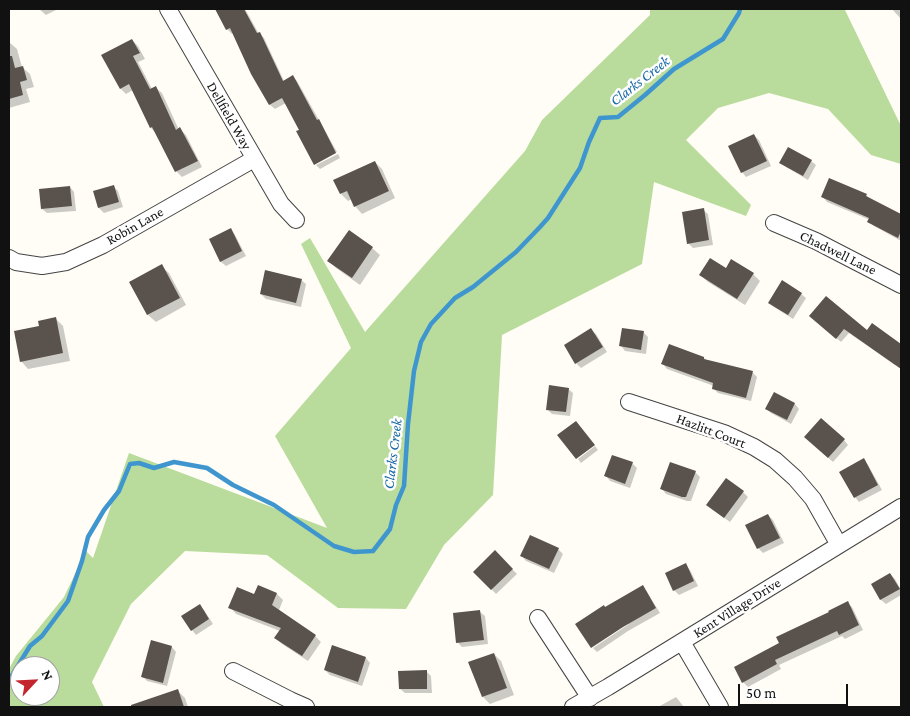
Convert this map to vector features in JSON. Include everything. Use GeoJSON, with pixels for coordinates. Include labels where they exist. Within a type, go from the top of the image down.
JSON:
{"type":"FeatureCollection","features":[{"type":"Feature","properties":{"kind":"street","name":"Dellfield Way"},"geometry":{"type":"LineString","coordinates":[[168,9],[281,204],[296,220]]}},
{"type":"Feature","properties":{"kind":"street","name":"Robin Lane"},"geometry":{"type":"LineString","coordinates":[[9,258],[16,262],[42,266],[66,262],[103,245],[254,159]]}},
{"type":"Feature","properties":{"kind":"street","name":"Chadwell Lane"},"geometry":{"type":"LineString","coordinates":[[774,223],[816,241],[901,285]]}},
{"type":"Feature","properties":{"kind":"street","name":"Hazlitt Court"},"geometry":{"type":"LineString","coordinates":[[629,402],[724,434],[775,460],[795,478],[813,499],[839,545]]}},
{"type":"Feature","properties":{"kind":"street","name":"Kent Village Drive"},"geometry":{"type":"LineString","coordinates":[[573,707],[901,507]]}},
{"type":"Feature","properties":{"kind":"street"},"geometry":{"type":"LineString","coordinates":[[538,618],[590,698]]}},
{"type":"Feature","properties":{"kind":"street"},"geometry":{"type":"LineString","coordinates":[[682,642],[720,707]]}},
{"type":"Feature","properties":{"kind":"street"},"geometry":{"type":"LineString","coordinates":[[233,671],[306,707]]}},
{"type":"Feature","properties":{"kind":"green space"},"geometry":{"type":"Polygon","coordinates":[[[650,9],[846,9],[901,126],[901,164],[871,155],[828,109],[769,93],[718,108],[686,140],[751,205],[746,216],[654,182],[642,264],[502,335],[493,495],[444,545],[406,609],[338,608],[267,555],[185,551],[131,604],[92,682],[104,707],[9,707],[10,667],[10,706],[60,706],[60,656],[16,656],[64,597],[86,551],[93,558],[129,453],[327,528],[275,436],[351,348],[301,244],[310,238],[365,332],[525,151],[542,120],[650,15],[650,9]]]}},
{"type":"Feature","properties":{"kind":"building"},"geometry":{"type":"Polygon","coordinates":[[[215,9],[244,9],[257,33],[260,32],[283,81],[293,75],[317,120],[319,119],[336,153],[314,165],[296,131],[299,130],[282,98],[269,105],[251,74],[230,28],[226,30],[215,9]]]}},
{"type":"Feature","properties":{"kind":"building"},"geometry":{"type":"Polygon","coordinates":[[[132,39],[140,53],[133,56],[150,89],[156,86],[176,130],[180,127],[198,161],[175,172],[152,127],[150,128],[129,84],[120,89],[101,55],[132,39]]]}},
{"type":"Feature","properties":{"kind":"building"},"geometry":{"type":"Polygon","coordinates":[[[9,56],[12,56],[15,68],[23,66],[27,80],[20,82],[23,95],[9,99],[9,56]]]}},
{"type":"Feature","properties":{"kind":"building"},"geometry":{"type":"Polygon","coordinates":[[[754,134],[767,161],[741,173],[728,146],[754,134]]]}},
{"type":"Feature","properties":{"kind":"building"},"geometry":{"type":"Polygon","coordinates":[[[788,147],[812,160],[803,176],[779,163],[788,147]]]}},
{"type":"Feature","properties":{"kind":"building"},"geometry":{"type":"Polygon","coordinates":[[[375,161],[389,191],[354,207],[347,191],[340,194],[333,180],[375,161]]]}},
{"type":"Feature","properties":{"kind":"building"},"geometry":{"type":"Polygon","coordinates":[[[829,178],[867,194],[866,196],[901,214],[901,231],[898,238],[867,222],[869,218],[821,197],[829,178]]]}},
{"type":"Feature","properties":{"kind":"building"},"geometry":{"type":"Polygon","coordinates":[[[114,185],[119,202],[98,208],[93,191],[114,185]]]}},
{"type":"Feature","properties":{"kind":"building"},"geometry":{"type":"Polygon","coordinates":[[[70,186],[72,206],[41,209],[39,189],[70,186]]]}},
{"type":"Feature","properties":{"kind":"building"},"geometry":{"type":"Polygon","coordinates":[[[704,208],[709,240],[687,244],[682,212],[704,208]]]}},
{"type":"Feature","properties":{"kind":"building"},"geometry":{"type":"Polygon","coordinates":[[[231,228],[242,251],[220,262],[209,239],[231,228]]]}},
{"type":"Feature","properties":{"kind":"building"},"geometry":{"type":"Polygon","coordinates":[[[349,230],[373,247],[352,278],[327,261],[349,230]]]}},
{"type":"Feature","properties":{"kind":"building"},"geometry":{"type":"Polygon","coordinates":[[[710,258],[726,268],[731,259],[754,273],[737,299],[699,275],[710,258]]]}},
{"type":"Feature","properties":{"kind":"building"},"geometry":{"type":"Polygon","coordinates":[[[162,264],[180,298],[147,315],[129,282],[162,264]]]}},
{"type":"Feature","properties":{"kind":"building"},"geometry":{"type":"Polygon","coordinates":[[[265,270],[302,279],[296,303],[260,294],[265,270]]]}},
{"type":"Feature","properties":{"kind":"building"},"geometry":{"type":"Polygon","coordinates":[[[782,280],[802,293],[788,315],[768,303],[782,280]]]}},
{"type":"Feature","properties":{"kind":"building"},"geometry":{"type":"Polygon","coordinates":[[[826,296],[867,330],[872,323],[901,344],[901,369],[844,329],[836,339],[809,316],[826,296]]]}},
{"type":"Feature","properties":{"kind":"building"},"geometry":{"type":"Polygon","coordinates":[[[56,317],[63,353],[20,362],[14,331],[39,326],[38,321],[56,317]]]}},
{"type":"Feature","properties":{"kind":"building"},"geometry":{"type":"Polygon","coordinates":[[[591,328],[603,347],[575,364],[564,345],[591,328]]]}},
{"type":"Feature","properties":{"kind":"building"},"geometry":{"type":"Polygon","coordinates":[[[622,328],[644,331],[641,350],[619,346],[622,328]]]}},
{"type":"Feature","properties":{"kind":"building"},"geometry":{"type":"Polygon","coordinates":[[[669,344],[704,357],[704,359],[753,371],[746,398],[712,389],[713,383],[661,364],[669,344]]]}},
{"type":"Feature","properties":{"kind":"building"},"geometry":{"type":"Polygon","coordinates":[[[549,385],[569,388],[566,412],[546,410],[549,385]]]}},
{"type":"Feature","properties":{"kind":"building"},"geometry":{"type":"Polygon","coordinates":[[[774,392],[795,403],[787,420],[765,409],[774,392]]]}},
{"type":"Feature","properties":{"kind":"building"},"geometry":{"type":"Polygon","coordinates":[[[821,418],[845,439],[828,458],[804,437],[821,418]]]}},
{"type":"Feature","properties":{"kind":"building"},"geometry":{"type":"Polygon","coordinates":[[[576,421],[595,445],[576,459],[557,435],[576,421]]]}},
{"type":"Feature","properties":{"kind":"building"},"geometry":{"type":"Polygon","coordinates":[[[612,455],[633,462],[625,484],[604,476],[612,455]]]}},
{"type":"Feature","properties":{"kind":"building"},"geometry":{"type":"Polygon","coordinates":[[[864,458],[878,485],[854,498],[839,472],[864,458]]]}},
{"type":"Feature","properties":{"kind":"building"},"geometry":{"type":"Polygon","coordinates":[[[670,462],[696,471],[686,497],[660,489],[670,462]]]}},
{"type":"Feature","properties":{"kind":"building"},"geometry":{"type":"Polygon","coordinates":[[[726,478],[744,491],[724,518],[706,505],[726,478]]]}},
{"type":"Feature","properties":{"kind":"building"},"geometry":{"type":"Polygon","coordinates":[[[768,514],[780,538],[757,549],[745,525],[768,514]]]}},
{"type":"Feature","properties":{"kind":"building"},"geometry":{"type":"Polygon","coordinates":[[[530,535],[559,548],[549,569],[520,556],[530,535]]]}},
{"type":"Feature","properties":{"kind":"building"},"geometry":{"type":"Polygon","coordinates":[[[495,550],[513,569],[491,590],[473,572],[495,550]]]}},
{"type":"Feature","properties":{"kind":"building"},"geometry":{"type":"Polygon","coordinates":[[[686,563],[694,581],[673,591],[665,573],[686,563]]]}},
{"type":"Feature","properties":{"kind":"building"},"geometry":{"type":"Polygon","coordinates":[[[890,573],[900,589],[880,600],[871,584],[890,573]]]}},
{"type":"Feature","properties":{"kind":"building"},"geometry":{"type":"Polygon","coordinates":[[[258,585],[277,593],[272,605],[316,635],[302,656],[274,638],[281,628],[228,608],[237,587],[254,594],[258,585]]]}},
{"type":"Feature","properties":{"kind":"building"},"geometry":{"type":"Polygon","coordinates":[[[643,585],[656,608],[591,648],[575,624],[604,605],[605,607],[643,585]]]}},
{"type":"Feature","properties":{"kind":"building"},"geometry":{"type":"Polygon","coordinates":[[[848,601],[859,625],[839,635],[837,631],[775,660],[777,664],[742,683],[734,667],[779,643],[776,637],[848,601]]]}},
{"type":"Feature","properties":{"kind":"building"},"geometry":{"type":"Polygon","coordinates":[[[200,604],[209,619],[191,631],[181,616],[200,604]]]}},
{"type":"Feature","properties":{"kind":"building"},"geometry":{"type":"Polygon","coordinates":[[[480,610],[484,640],[456,643],[453,613],[480,610]]]}},
{"type":"Feature","properties":{"kind":"building"},"geometry":{"type":"Polygon","coordinates":[[[151,640],[172,646],[163,683],[141,677],[151,640]]]}},
{"type":"Feature","properties":{"kind":"building"},"geometry":{"type":"Polygon","coordinates":[[[332,645],[366,657],[358,682],[324,670],[332,645]]]}},
{"type":"Feature","properties":{"kind":"building"},"geometry":{"type":"Polygon","coordinates":[[[494,653],[507,688],[482,697],[468,662],[494,653]]]}},
{"type":"Feature","properties":{"kind":"building"},"geometry":{"type":"Polygon","coordinates":[[[427,670],[427,689],[399,689],[398,671],[427,670]]]}},
{"type":"Feature","properties":{"kind":"building"},"geometry":{"type":"Polygon","coordinates":[[[178,689],[184,707],[131,707],[131,705],[178,689]]]}},
{"type":"Feature","properties":{"kind":"waterway","name":"Clarks Creek"},"geometry":{"type":"LineString","coordinates":[[9,680],[30,646],[42,636],[68,601],[88,537],[104,510],[119,491],[130,464],[139,463],[154,468],[174,462],[207,468],[233,485],[274,505],[334,546],[354,552],[373,551],[390,529],[396,505],[404,486],[414,371],[421,342],[431,324],[455,298],[473,287],[516,252],[548,218],[580,168],[600,118],[618,117],[674,69],[723,39],[740,9]]}}]}
